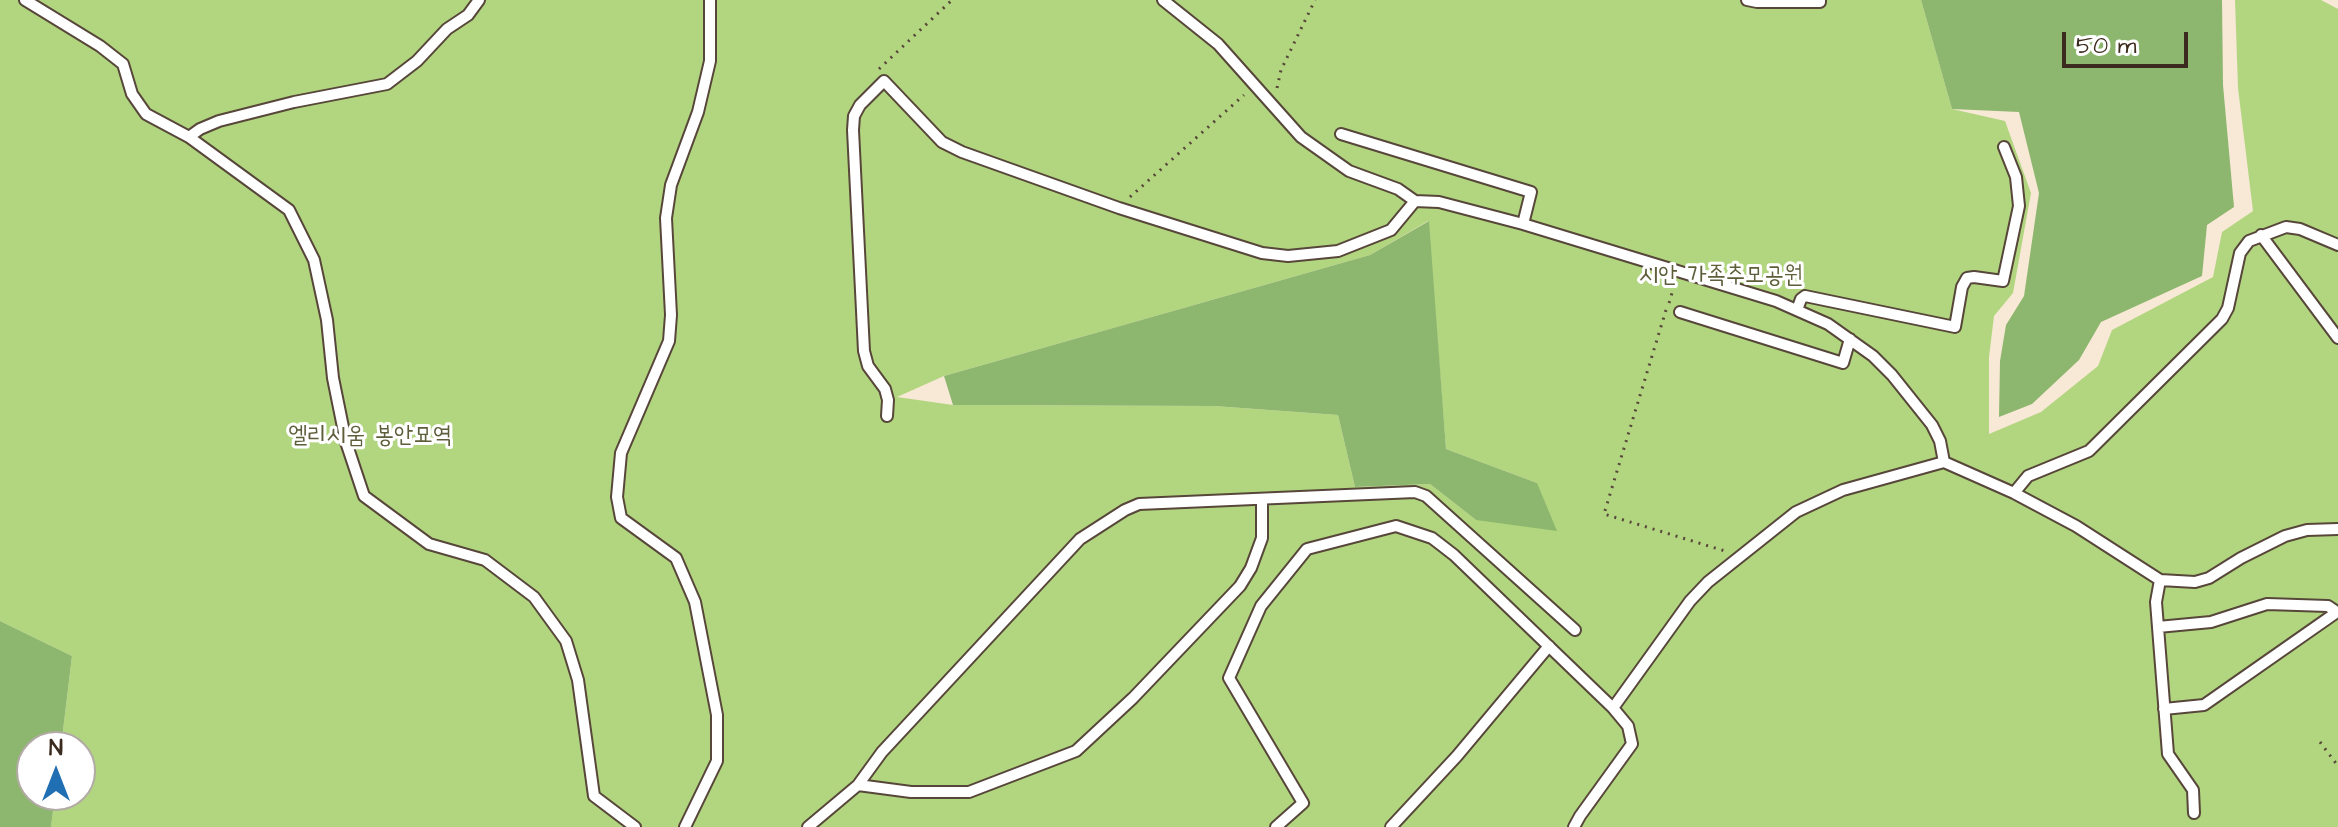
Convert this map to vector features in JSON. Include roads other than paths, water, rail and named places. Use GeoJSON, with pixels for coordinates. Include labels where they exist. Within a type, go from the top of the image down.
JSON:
{"type":"FeatureCollection","features":[{"type":"Feature","properties":{"kind":"lane"},"geometry":{"type":"LineString","coordinates":[[25,0],[100,46],[123,64],[132,94],[146,114],[189,137],[289,210],[314,260],[327,320],[333,378],[346,442],[364,496],[429,544],[485,560],[534,597],[566,641],[578,680],[594,796],[635,827]]}},
{"type":"Feature","properties":{"kind":"lane"},"geometry":{"type":"LineString","coordinates":[[189,137],[219,121],[294,102],[387,84],[417,61],[447,29],[468,15],[479,0]]}},
{"type":"Feature","properties":{"kind":"lane"},"geometry":{"type":"LineString","coordinates":[[685,827],[717,761],[717,715],[695,602],[676,558],[621,518],[617,497],[621,453],[669,341],[671,315],[666,218],[671,185],[698,112],[710,61],[710,0]]}},
{"type":"Feature","properties":{"kind":"lane"},"geometry":{"type":"LineString","coordinates":[[1747,0],[1820,0]]}},
{"type":"Feature","properties":{"kind":"lane"},"geometry":{"type":"LineString","coordinates":[[1165,1],[1218,44],[1301,137],[1349,171],[1398,189],[1415,201],[1439,202],[1523,224],[1776,301],[1828,324],[1892,375],[1932,425],[1940,441],[1944,462]]}},
{"type":"Feature","properties":{"kind":"lane"},"geometry":{"type":"LineString","coordinates":[[887,416],[885,389],[868,366],[864,351],[853,130],[854,116],[860,105],[884,81],[942,142],[962,152],[1240,247],[1288,256],[1338,251],[1391,230],[1415,201]]}},
{"type":"Feature","properties":{"kind":"lane"},"geometry":{"type":"LineString","coordinates":[[1341,134],[1531,192],[1523,224]]}},
{"type":"Feature","properties":{"kind":"lane"},"geometry":{"type":"LineString","coordinates":[[1797,310],[1805,296],[1955,327],[1962,287],[1967,278],[2003,281],[2019,206],[2016,177],[2004,147]]}},
{"type":"Feature","properties":{"kind":"lane"},"geometry":{"type":"LineString","coordinates":[[2014,493],[2028,476],[2089,451],[2222,319],[2228,308],[2240,253],[2249,241],[2286,227],[2300,229],[2338,245]]}},
{"type":"Feature","properties":{"kind":"lane"},"geometry":{"type":"LineString","coordinates":[[2261,235],[2338,338]]}},
{"type":"Feature","properties":{"kind":"lane"},"geometry":{"type":"LineString","coordinates":[[1680,312],[1843,363],[1850,339]]}},
{"type":"Feature","properties":{"kind":"lane"},"geometry":{"type":"LineString","coordinates":[[1613,708],[1690,601],[1708,582],[1796,512],[1843,490],[1944,462],[2014,493],[2102,541],[2160,580],[2195,582],[2209,578],[2285,536],[2307,530],[2338,529]]}},
{"type":"Feature","properties":{"kind":"lane"},"geometry":{"type":"LineString","coordinates":[[808,827],[858,785],[882,752],[1080,539],[1139,504],[1415,492],[1426,496],[1575,630]]}},
{"type":"Feature","properties":{"kind":"lane"},"geometry":{"type":"LineString","coordinates":[[858,785],[911,792],[969,792],[1076,751],[1133,698],[1240,586],[1251,568],[1262,538],[1262,500]]}},
{"type":"Feature","properties":{"kind":"lane"},"geometry":{"type":"LineString","coordinates":[[1276,827],[1303,803],[1229,678],[1261,606],[1307,549],[1396,526],[1432,538],[1454,555],[1628,726],[1632,744],[1574,827]]}},
{"type":"Feature","properties":{"kind":"lane"},"geometry":{"type":"LineString","coordinates":[[2160,580],[2156,602],[2168,754],[2193,790],[2194,813]]}},
{"type":"Feature","properties":{"kind":"lane"},"geometry":{"type":"LineString","coordinates":[[2158,627],[2211,622],[2267,604],[2328,606],[2337,612],[2204,705],[2164,709]]}},
{"type":"Feature","properties":{"kind":"lane"},"geometry":{"type":"LineString","coordinates":[[1391,827],[1457,756],[1549,646]]}},
{"type":"Feature","properties":{"kind":"park label","name":"시안 가족추모공원"},"geometry":{"type":"Point","coordinates":[1721,277]}},
{"type":"Feature","properties":{"kind":"park label","name":"엘리시움 봉안묘역"},"geometry":{"type":"Point","coordinates":[370,437]}}]}
